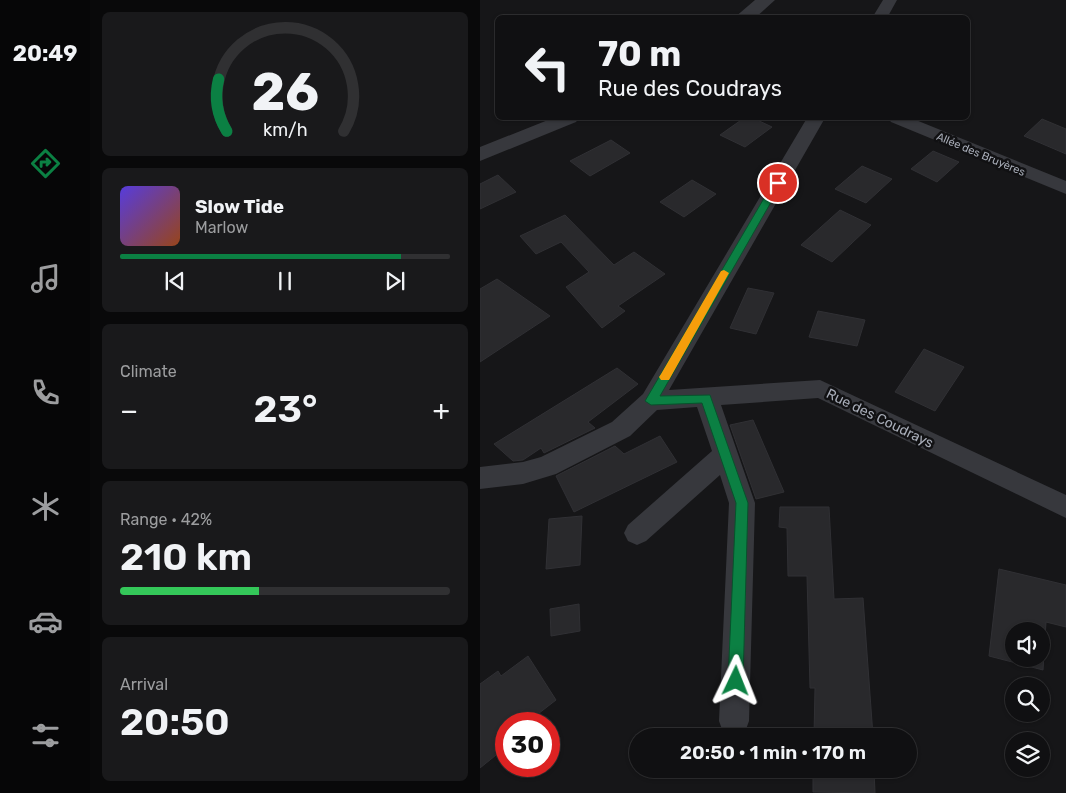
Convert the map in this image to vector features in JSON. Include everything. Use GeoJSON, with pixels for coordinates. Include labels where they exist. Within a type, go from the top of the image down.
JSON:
{"type":"FeatureCollection","features":[{"type":"Feature","properties":{"kind":"street"},"geometry":{"type":"LineString","coordinates":[[747,15],[766,0]]}},
{"type":"Feature","properties":{"kind":"street"},"geometry":{"type":"LineString","coordinates":[[881,15],[890,0]]}},
{"type":"Feature","properties":{"kind":"street"},"geometry":{"type":"LineString","coordinates":[[480,155],[564,120]]}},
{"type":"Feature","properties":{"kind":"street"},"geometry":{"type":"LineString","coordinates":[[480,478],[523,473],[547,466],[621,429],[651,401],[815,120]]}},
{"type":"Feature","properties":{"kind":"street","name":"Allée des Bruyères"},"geometry":{"type":"LineString","coordinates":[[903,120],[1066,188]]}},
{"type":"Feature","properties":{"kind":"street","name":"Rue des Coudrays"},"geometry":{"type":"LineString","coordinates":[[651,401],[820,388],[1066,507]]}},
{"type":"Feature","properties":{"kind":"street"},"geometry":{"type":"LineString","coordinates":[[706,398],[742,503],[734,721]]}},
{"type":"Feature","properties":{"kind":"street"},"geometry":{"type":"LineString","coordinates":[[637,533],[726,454]]}},
{"type":"Feature","properties":{"kind":"building"},"geometry":{"type":"Polygon","coordinates":[[[1042,119],[1066,129],[1066,154],[1024,136],[1042,119]]]}},
{"type":"Feature","properties":{"kind":"building"},"geometry":{"type":"Polygon","coordinates":[[[741,120],[757,120],[772,127],[745,147],[720,135],[741,120]]]}},
{"type":"Feature","properties":{"kind":"building"},"geometry":{"type":"Polygon","coordinates":[[[611,140],[630,153],[590,176],[570,161],[611,140]]]}},
{"type":"Feature","properties":{"kind":"building"},"geometry":{"type":"Polygon","coordinates":[[[933,151],[959,162],[937,182],[911,169],[933,151]]]}},
{"type":"Feature","properties":{"kind":"building"},"geometry":{"type":"Polygon","coordinates":[[[862,166],[892,179],[866,203],[835,189],[862,166]]]}},
{"type":"Feature","properties":{"kind":"building"},"geometry":{"type":"Polygon","coordinates":[[[498,175],[516,192],[480,209],[480,184],[498,175]]]}},
{"type":"Feature","properties":{"kind":"building"},"geometry":{"type":"Polygon","coordinates":[[[692,180],[716,194],[684,217],[660,202],[692,180]]]}},
{"type":"Feature","properties":{"kind":"building"},"geometry":{"type":"Polygon","coordinates":[[[840,210],[871,225],[832,262],[801,245],[840,210]]]}},
{"type":"Feature","properties":{"kind":"building"},"geometry":{"type":"Polygon","coordinates":[[[565,215],[614,265],[634,252],[665,274],[618,306],[625,311],[602,328],[566,287],[589,272],[561,242],[536,254],[520,236],[565,215]]]}},
{"type":"Feature","properties":{"kind":"building"},"geometry":{"type":"Polygon","coordinates":[[[497,279],[550,316],[480,362],[480,289],[497,279]]]}},
{"type":"Feature","properties":{"kind":"building"},"geometry":{"type":"Polygon","coordinates":[[[748,288],[774,293],[756,334],[730,328],[748,288]]]}},
{"type":"Feature","properties":{"kind":"building"},"geometry":{"type":"Polygon","coordinates":[[[818,311],[865,320],[857,346],[809,337],[818,311]]]}},
{"type":"Feature","properties":{"kind":"building"},"geometry":{"type":"Polygon","coordinates":[[[924,349],[964,367],[935,411],[895,392],[924,349]]]}},
{"type":"Feature","properties":{"kind":"building"},"geometry":{"type":"Polygon","coordinates":[[[617,368],[638,384],[588,422],[595,428],[544,453],[541,448],[523,460],[513,461],[494,444],[617,368]]]}},
{"type":"Feature","properties":{"kind":"building"},"geometry":{"type":"Polygon","coordinates":[[[753,420],[784,492],[756,499],[730,425],[753,420]]]}},
{"type":"Feature","properties":{"kind":"building"},"geometry":{"type":"Polygon","coordinates":[[[660,436],[677,462],[574,512],[556,476],[615,446],[624,454],[660,436]]]}},
{"type":"Feature","properties":{"kind":"building"},"geometry":{"type":"Polygon","coordinates":[[[780,507],[829,507],[834,599],[863,598],[872,728],[814,728],[815,688],[810,688],[807,576],[788,576],[787,528],[779,527],[780,507]]]}},
{"type":"Feature","properties":{"kind":"building"},"geometry":{"type":"Polygon","coordinates":[[[582,516],[580,565],[546,569],[549,519],[582,516]]]}},
{"type":"Feature","properties":{"kind":"building"},"geometry":{"type":"Polygon","coordinates":[[[999,569],[1066,585],[1066,627],[1050,622],[1005,622],[1005,660],[989,656],[999,569]]]}},
{"type":"Feature","properties":{"kind":"building"},"geometry":{"type":"Polygon","coordinates":[[[579,604],[580,631],[551,636],[550,609],[579,604]]]}},
{"type":"Feature","properties":{"kind":"building"},"geometry":{"type":"Polygon","coordinates":[[[528,656],[556,700],[540,712],[495,712],[495,756],[480,768],[480,684],[498,671],[501,676],[528,656]]]}},
{"type":"Feature","properties":{"kind":"building"},"geometry":{"type":"Polygon","coordinates":[[[1031,667],[1043,667],[1043,670],[1031,667]]]}},
{"type":"Feature","properties":{"kind":"building"},"geometry":{"type":"Polygon","coordinates":[[[813,778],[874,778],[875,793],[813,792],[813,778]]]}},
{"type":"Feature","properties":{"kind":"slow traffic"},"geometry":{"type":"LineString","coordinates":[[665,377],[724,273]]}},
{"type":"Feature","properties":{"kind":"route"},"geometry":{"type":"LineString","coordinates":[[736,681],[742,503],[706,398],[651,401],[778,183]]}}]}
